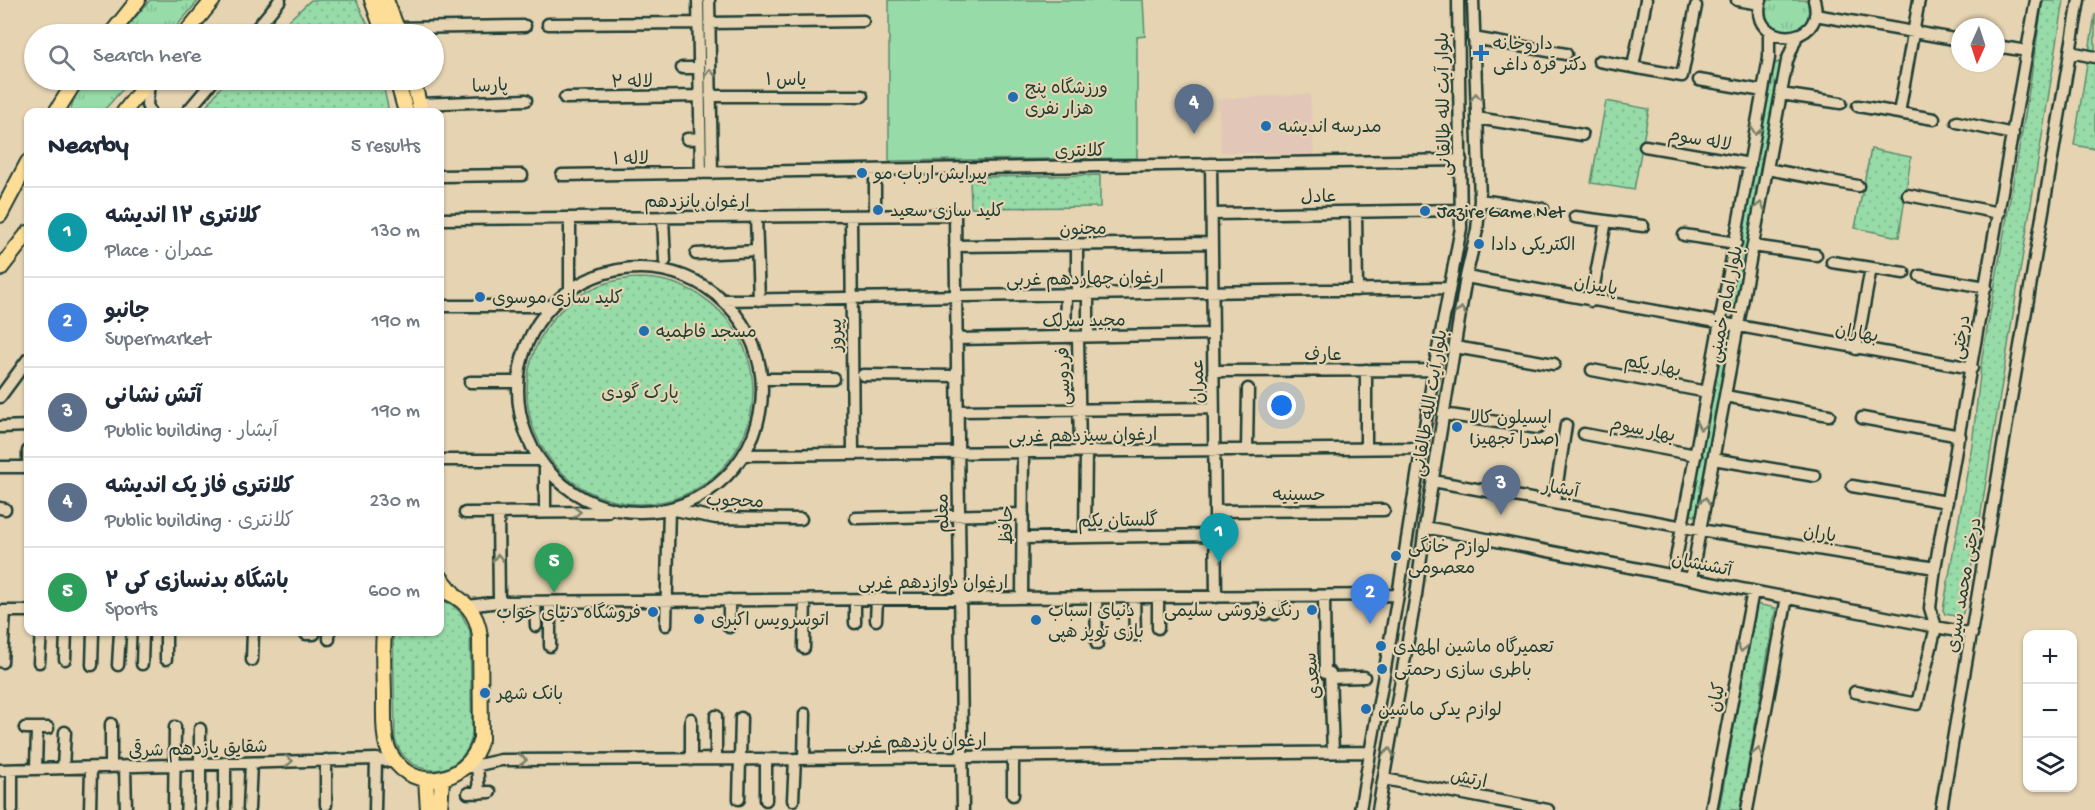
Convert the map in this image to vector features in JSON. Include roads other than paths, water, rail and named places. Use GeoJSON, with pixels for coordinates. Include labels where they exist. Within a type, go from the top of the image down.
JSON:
{"type":"FeatureCollection","features":[{"type":"Feature","properties":{"kind":"main road"},"geometry":{"type":"LineString","coordinates":[[119,24],[138,0]]}},
{"type":"Feature","properties":{"kind":"main road"},"geometry":{"type":"LineString","coordinates":[[193,24],[213,0]]}},
{"type":"Feature","properties":{"kind":"main road"},"geometry":{"type":"LineString","coordinates":[[372,0],[388,24]]}},
{"type":"Feature","properties":{"kind":"main road"},"geometry":{"type":"LineString","coordinates":[[386,0],[391,24]]}},
{"type":"Feature","properties":{"kind":"main road"},"geometry":{"type":"LineString","coordinates":[[58,108],[69,90]]}},
{"type":"Feature","properties":{"kind":"main road"},"geometry":{"type":"LineString","coordinates":[[127,108],[141,90]]}},
{"type":"Feature","properties":{"kind":"main road"},"geometry":{"type":"LineString","coordinates":[[400,90],[405,108]]}},
{"type":"Feature","properties":{"kind":"main road"},"geometry":{"type":"LineString","coordinates":[[415,90],[420,108]]}},
{"type":"Feature","properties":{"kind":"main road"},"geometry":{"type":"LineString","coordinates":[[0,215],[24,170]]}},
{"type":"Feature","properties":{"kind":"main road"},"geometry":{"type":"LineString","coordinates":[[0,269],[24,238]]}},
{"type":"Feature","properties":{"kind":"main road"},"geometry":{"type":"LineString","coordinates":[[384,636],[385,732],[388,748],[396,763],[410,773],[426,779],[450,776],[471,766],[482,731],[479,629],[468,606],[455,596],[444,582]]}},
{"type":"Feature","properties":{"kind":"main road"},"geometry":{"type":"LineString","coordinates":[[444,592],[455,596]]}},
{"type":"Feature","properties":{"kind":"main road"},"geometry":{"type":"LineString","coordinates":[[440,810],[442,778]]}},
{"type":"Feature","properties":{"kind":"main road"},"geometry":{"type":"LineString","coordinates":[[426,779],[428,810]]}},
{"type":"Feature","properties":{"kind":"street"},"geometry":{"type":"LineString","coordinates":[[260,24],[280,0]]}},
{"type":"Feature","properties":{"kind":"street"},"geometry":{"type":"LineString","coordinates":[[698,0],[704,23],[708,138],[706,173]]}},
{"type":"Feature","properties":{"kind":"street"},"geometry":{"type":"LineString","coordinates":[[705,96],[699,68],[709,0]]}},
{"type":"Feature","properties":{"kind":"street","name":"بلوار آیت لله طالقانی"},"geometry":{"type":"LineString","coordinates":[[1360,810],[1448,288],[1461,228],[1458,0]]}},
{"type":"Feature","properties":{"kind":"street","name":"بلوار آیت الله طالقانی"},"geometry":{"type":"LineString","coordinates":[[1378,810],[1416,595],[1466,277],[1477,230],[1480,200],[1473,0]]}},
{"type":"Feature","properties":{"kind":"street"},"geometry":{"type":"LineString","coordinates":[[1633,67],[1646,0]]}},
{"type":"Feature","properties":{"kind":"street"},"geometry":{"type":"LineString","coordinates":[[1737,0],[1760,2]]}},
{"type":"Feature","properties":{"kind":"street"},"geometry":{"type":"LineString","coordinates":[[1814,0],[1815,15],[1951,38]]}},
{"type":"Feature","properties":{"kind":"street"},"geometry":{"type":"LineString","coordinates":[[1899,113],[1919,0]]}},
{"type":"Feature","properties":{"kind":"street"},"geometry":{"type":"LineString","coordinates":[[2005,47],[2028,51],[2037,0]]}},
{"type":"Feature","properties":{"kind":"street"},"geometry":{"type":"LineString","coordinates":[[2079,0],[2070,52],[2095,57]]}},
{"type":"Feature","properties":{"kind":"street","name":"بلوار امام خمینی"},"geometry":{"type":"LineString","coordinates":[[1673,575],[1770,58],[1769,31],[1761,19],[1760,2]]}},
{"type":"Feature","properties":{"kind":"street"},"geometry":{"type":"LineString","coordinates":[[1599,61],[1682,76],[1696,6]]}},
{"type":"Feature","properties":{"kind":"street","name":"بلوار امام خمینی"},"geometry":{"type":"LineString","coordinates":[[1691,579],[1787,61],[1797,36],[1812,24],[1815,15]]}},
{"type":"Feature","properties":{"kind":"street"},"geometry":{"type":"LineString","coordinates":[[548,24],[863,21]]}},
{"type":"Feature","properties":{"kind":"street"},"geometry":{"type":"LineString","coordinates":[[444,30],[525,26]]}},
{"type":"Feature","properties":{"kind":"street"},"geometry":{"type":"LineString","coordinates":[[1769,31],[1788,38],[1797,36]]}},
{"type":"Feature","properties":{"kind":"street"},"geometry":{"type":"LineString","coordinates":[[1473,38],[1566,54]]}},
{"type":"Feature","properties":{"kind":"street","name":"درختی"},"geometry":{"type":"LineString","coordinates":[[1936,627],[1930,608],[1935,568],[2028,51]]}},
{"type":"Feature","properties":{"kind":"street","name":"درختی محمد سیری"},"geometry":{"type":"LineString","coordinates":[[1941,810],[2070,52]]}},
{"type":"Feature","properties":{"kind":"street"},"geometry":{"type":"LineString","coordinates":[[682,68],[699,68]]}},
{"type":"Feature","properties":{"kind":"street"},"geometry":{"type":"LineString","coordinates":[[1699,80],[1763,91]]}},
{"type":"Feature","properties":{"kind":"street"},"geometry":{"type":"LineString","coordinates":[[148,90],[148,108]]}},
{"type":"Feature","properties":{"kind":"street"},"geometry":{"type":"LineString","coordinates":[[190,108],[206,90]]}},
{"type":"Feature","properties":{"kind":"street"},"geometry":{"type":"LineString","coordinates":[[1781,94],[1841,103]]}},
{"type":"Feature","properties":{"kind":"street","name":"یاس ۱"},"geometry":{"type":"LineString","coordinates":[[705,96],[862,96]]}},
{"type":"Feature","properties":{"kind":"street","name":"لاله ۲"},"geometry":{"type":"LineString","coordinates":[[565,98],[705,96]]}},
{"type":"Feature","properties":{"kind":"street","name":"پارسا"},"geometry":{"type":"LineString","coordinates":[[420,108],[526,100]]}},
{"type":"Feature","properties":{"kind":"street"},"geometry":{"type":"LineString","coordinates":[[1858,106],[1934,119]]}},
{"type":"Feature","properties":{"kind":"street"},"geometry":{"type":"LineString","coordinates":[[1477,118],[1582,135]]}},
{"type":"Feature","properties":{"kind":"street"},"geometry":{"type":"LineString","coordinates":[[1957,122],[2013,134]]}},
{"type":"Feature","properties":{"kind":"street"},"geometry":{"type":"LineString","coordinates":[[687,139],[708,138]]}},
{"type":"Feature","properties":{"kind":"street","name":"لاله سوم"},"geometry":{"type":"LineString","coordinates":[[1645,146],[1750,164]]}},
{"type":"Feature","properties":{"kind":"street","name":"کلانتری"},"geometry":{"type":"LineString","coordinates":[[706,173],[1461,160]]}},
{"type":"Feature","properties":{"kind":"street","name":"عمران"},"geometry":{"type":"LineString","coordinates":[[1211,164],[1216,597]]}},
{"type":"Feature","properties":{"kind":"street"},"geometry":{"type":"LineString","coordinates":[[1767,169],[1858,186]]}},
{"type":"Feature","properties":{"kind":"street"},"geometry":{"type":"LineString","coordinates":[[875,170],[875,216]]}},
{"type":"Feature","properties":{"kind":"street","name":"لاله ۱"},"geometry":{"type":"LineString","coordinates":[[562,175],[706,173]]}},
{"type":"Feature","properties":{"kind":"street"},"geometry":{"type":"LineString","coordinates":[[444,176],[522,175]]}},
{"type":"Feature","properties":{"kind":"street"},"geometry":{"type":"LineString","coordinates":[[1908,195],[1999,213]]}},
{"type":"Feature","properties":{"kind":"street"},"geometry":{"type":"LineString","coordinates":[[1480,200],[1543,209]]}},
{"type":"Feature","properties":{"kind":"street","name":"عادل"},"geometry":{"type":"LineString","coordinates":[[1212,214],[1461,210]]}},
{"type":"Feature","properties":{"kind":"street"},"geometry":{"type":"LineString","coordinates":[[1356,212],[1357,290]]}},
{"type":"Feature","properties":{"kind":"street","name":"ارغوان پانزدهم"},"geometry":{"type":"LineString","coordinates":[[444,219],[955,215]]}},
{"type":"Feature","properties":{"kind":"street","name":"معلم"},"geometry":{"type":"LineString","coordinates":[[955,215],[963,810]]}},
{"type":"Feature","properties":{"kind":"street","name":"پیروز"},"geometry":{"type":"LineString","coordinates":[[850,216],[853,454]]}},
{"type":"Feature","properties":{"kind":"street"},"geometry":{"type":"LineString","coordinates":[[663,217],[665,261]]}},
{"type":"Feature","properties":{"kind":"street"},"geometry":{"type":"LineString","coordinates":[[756,217],[759,300]]}},
{"type":"Feature","properties":{"kind":"street"},"geometry":{"type":"LineString","coordinates":[[1575,217],[1643,226]]}},
{"type":"Feature","properties":{"kind":"street"},"geometry":{"type":"LineString","coordinates":[[570,218],[570,288]]}},
{"type":"Feature","properties":{"kind":"street"},"geometry":{"type":"LineString","coordinates":[[1591,301],[1606,221]]}},
{"type":"Feature","properties":{"kind":"street"},"geometry":{"type":"LineString","coordinates":[[1684,235],[1736,243]]}},
{"type":"Feature","properties":{"kind":"street","name":"مجنون"},"geometry":{"type":"LineString","coordinates":[[955,246],[1212,243]]}},
{"type":"Feature","properties":{"kind":"street"},"geometry":{"type":"LineString","coordinates":[[1065,337],[1077,294],[1077,244]]}},
{"type":"Feature","properties":{"kind":"street"},"geometry":{"type":"LineString","coordinates":[[1753,246],[1816,255]]}},
{"type":"Feature","properties":{"kind":"street"},"geometry":{"type":"LineString","coordinates":[[696,254],[757,251]]}},
{"type":"Feature","properties":{"kind":"street"},"geometry":{"type":"LineString","coordinates":[[1832,262],[1904,273]]}},
{"type":"Feature","properties":{"kind":"street"},"geometry":{"type":"LineString","coordinates":[[1856,349],[1871,268]]}},
{"type":"Feature","properties":{"kind":"street"},"geometry":{"type":"LineString","coordinates":[[465,513],[646,513],[691,502],[712,490],[730,474],[744,455],[759,418],[762,379],[758,357],[750,336],[738,317],[723,300],[705,287],[685,277],[663,271],[626,269],[607,273],[570,288],[551,306],[531,333],[522,357],[517,382],[521,423],[528,442],[542,464],[561,484],[580,497],[600,506],[623,512]]}},
{"type":"Feature","properties":{"kind":"street"},"geometry":{"type":"LineString","coordinates":[[1920,276],[1986,287]]}},
{"type":"Feature","properties":{"kind":"street","name":"پاییزان"},"geometry":{"type":"LineString","coordinates":[[1466,277],[1737,327]]}},
{"type":"Feature","properties":{"kind":"street","name":"ارغوان چهاردهم غربی"},"geometry":{"type":"LineString","coordinates":[[723,300],[1448,288]]}},
{"type":"Feature","properties":{"kind":"street","name":"فردوسی"},"geometry":{"type":"LineString","coordinates":[[1077,294],[1083,337],[1080,410],[1085,537]]}},
{"type":"Feature","properties":{"kind":"street"},"geometry":{"type":"LineString","coordinates":[[444,306],[551,306]]}},
{"type":"Feature","properties":{"kind":"street","name":"بهاران"},"geometry":{"type":"LineString","coordinates":[[1737,327],[1971,368]]}},
{"type":"Feature","properties":{"kind":"street","name":"مجید سرلک"},"geometry":{"type":"LineString","coordinates":[[956,339],[1213,334]]}},
{"type":"Feature","properties":{"kind":"street"},"geometry":{"type":"LineString","coordinates":[[1455,347],[1554,364]]}},
{"type":"Feature","properties":{"kind":"street"},"geometry":{"type":"LineString","coordinates":[[0,397],[24,364]]}},
{"type":"Feature","properties":{"kind":"street"},"geometry":{"type":"LineString","coordinates":[[1366,370],[1366,448]]}},
{"type":"Feature","properties":{"kind":"street","name":"عارف"},"geometry":{"type":"LineString","coordinates":[[1213,371],[1434,370]]}},
{"type":"Feature","properties":{"kind":"street","name":"بهار یکم"},"geometry":{"type":"LineString","coordinates":[[1592,370],[1707,392]]}},
{"type":"Feature","properties":{"kind":"street"},"geometry":{"type":"LineString","coordinates":[[863,375],[957,375]]}},
{"type":"Feature","properties":{"kind":"street"},"geometry":{"type":"LineString","coordinates":[[762,379],[834,379]]}},
{"type":"Feature","properties":{"kind":"street"},"geometry":{"type":"LineString","coordinates":[[471,382],[517,382]]}},
{"type":"Feature","properties":{"kind":"street"},"geometry":{"type":"LineString","coordinates":[[1247,449],[1248,388]]}},
{"type":"Feature","properties":{"kind":"street"},"geometry":{"type":"LineString","coordinates":[[1725,396],[1829,415]]}},
{"type":"Feature","properties":{"kind":"street"},"geometry":{"type":"LineString","coordinates":[[957,411],[1214,408]]}},
{"type":"Feature","properties":{"kind":"street"},"geometry":{"type":"LineString","coordinates":[[1443,414],[1538,428]]}},
{"type":"Feature","properties":{"kind":"street"},"geometry":{"type":"LineString","coordinates":[[1862,418],[1960,436]]}},
{"type":"Feature","properties":{"kind":"street"},"geometry":{"type":"LineString","coordinates":[[1554,503],[1566,425]]}},
{"type":"Feature","properties":{"kind":"street"},"geometry":{"type":"LineString","coordinates":[[0,427],[24,426]]}},
{"type":"Feature","properties":{"kind":"street","name":"بهار سوم"},"geometry":{"type":"LineString","coordinates":[[1584,434],[1696,455]]}},
{"type":"Feature","properties":{"kind":"street","name":"ارغوان سیزدهم غربی"},"geometry":{"type":"LineString","coordinates":[[744,455],[1421,447]]}},
{"type":"Feature","properties":{"kind":"street","name":"حافظ"},"geometry":{"type":"LineString","coordinates":[[1022,598],[1023,452]]}},
{"type":"Feature","properties":{"kind":"street"},"geometry":{"type":"LineString","coordinates":[[1713,459],[1815,476]]}},
{"type":"Feature","properties":{"kind":"street"},"geometry":{"type":"LineString","coordinates":[[444,460],[542,464]]}},
{"type":"Feature","properties":{"kind":"street"},"geometry":{"type":"LineString","coordinates":[[542,464],[545,512]]}},
{"type":"Feature","properties":{"kind":"street"},"geometry":{"type":"LineString","coordinates":[[0,467],[24,467]]}},
{"type":"Feature","properties":{"kind":"street","name":"آبشار"},"geometry":{"type":"LineString","coordinates":[[1433,481],[1700,530]]}},
{"type":"Feature","properties":{"kind":"street"},"geometry":{"type":"LineString","coordinates":[[1852,486],[1947,502]]}},
{"type":"Feature","properties":{"kind":"street"},"geometry":{"type":"LineString","coordinates":[[1414,496],[1430,499]]}},
{"type":"Feature","properties":{"kind":"street"},"geometry":{"type":"LineString","coordinates":[[666,625],[669,509]]}},
{"type":"Feature","properties":{"kind":"street","name":"محجوب"},"geometry":{"type":"LineString","coordinates":[[669,509],[716,518],[801,519]]}},
{"type":"Feature","properties":{"kind":"street","name":"حسینیه"},"geometry":{"type":"LineString","coordinates":[[1215,511],[1384,510]]}},
{"type":"Feature","properties":{"kind":"street"},"geometry":{"type":"LineString","coordinates":[[498,513],[499,602]]}},
{"type":"Feature","properties":{"kind":"street"},"geometry":{"type":"LineString","coordinates":[[856,518],[1023,514]]}},
{"type":"Feature","properties":{"kind":"street","name":"آتشنشان"},"geometry":{"type":"LineString","coordinates":[[1425,527],[1972,634]]}},
{"type":"Feature","properties":{"kind":"street","name":"باران"},"geometry":{"type":"LineString","coordinates":[[1700,530],[1935,568]]}},
{"type":"Feature","properties":{"kind":"street","name":"گلستان یکم"},"geometry":{"type":"LineString","coordinates":[[1023,538],[1215,535]]}},
{"type":"Feature","properties":{"kind":"street","name":"کیان"},"geometry":{"type":"LineString","coordinates":[[1711,810],[1753,591]]}},
{"type":"Feature","properties":{"kind":"street","name":"ارغوان دوازدهم غربی"},"geometry":{"type":"LineString","coordinates":[[468,606],[499,602],[1398,595]]}},
{"type":"Feature","properties":{"kind":"street"},"geometry":{"type":"LineString","coordinates":[[1270,596],[1270,614]]}},
{"type":"Feature","properties":{"kind":"street","name":"سعدی"},"geometry":{"type":"LineString","coordinates":[[1324,596],[1325,673],[1330,673],[1331,678],[1333,752]]}},
{"type":"Feature","properties":{"kind":"street"},"geometry":{"type":"LineString","coordinates":[[1134,597],[1135,635]]}},
{"type":"Feature","properties":{"kind":"street"},"geometry":{"type":"LineString","coordinates":[[1158,597],[1158,628]]}},
{"type":"Feature","properties":{"kind":"street"},"geometry":{"type":"LineString","coordinates":[[1747,810],[1787,597]]}},
{"type":"Feature","properties":{"kind":"street"},"geometry":{"type":"LineString","coordinates":[[1096,598],[1097,645]]}},
{"type":"Feature","properties":{"kind":"street"},"geometry":{"type":"LineString","coordinates":[[876,620],[877,599]]}},
{"type":"Feature","properties":{"kind":"street"},"geometry":{"type":"LineString","coordinates":[[729,600],[729,627]]}},
{"type":"Feature","properties":{"kind":"street"},"geometry":{"type":"LineString","coordinates":[[804,600],[804,648]]}},
{"type":"Feature","properties":{"kind":"street"},"geometry":{"type":"LineString","coordinates":[[855,600],[855,623]]}},
{"type":"Feature","properties":{"kind":"street"},"geometry":{"type":"LineString","coordinates":[[536,602],[536,626]]}},
{"type":"Feature","properties":{"kind":"street"},"geometry":{"type":"LineString","coordinates":[[550,602],[550,646]]}},
{"type":"Feature","properties":{"kind":"street"},"geometry":{"type":"LineString","coordinates":[[2,662],[2,611],[24,611]]}},
{"type":"Feature","properties":{"kind":"street"},"geometry":{"type":"LineString","coordinates":[[1855,692],[1917,704],[1936,627]]}},
{"type":"Feature","properties":{"kind":"street"},"geometry":{"type":"LineString","coordinates":[[39,662],[41,636]]}},
{"type":"Feature","properties":{"kind":"street"},"geometry":{"type":"LineString","coordinates":[[64,658],[66,636]]}},
{"type":"Feature","properties":{"kind":"street"},"geometry":{"type":"LineString","coordinates":[[92,665],[93,636]]}},
{"type":"Feature","properties":{"kind":"street"},"geometry":{"type":"LineString","coordinates":[[118,665],[120,636]]}},
{"type":"Feature","properties":{"kind":"street"},"geometry":{"type":"LineString","coordinates":[[142,664],[143,636]]}},
{"type":"Feature","properties":{"kind":"street"},"geometry":{"type":"LineString","coordinates":[[166,636],[166,659]]}},
{"type":"Feature","properties":{"kind":"street"},"geometry":{"type":"LineString","coordinates":[[252,660],[253,636]]}},
{"type":"Feature","properties":{"kind":"street"},"geometry":{"type":"LineString","coordinates":[[1331,678],[1364,678]]}},
{"type":"Feature","properties":{"kind":"street"},"geometry":{"type":"LineString","coordinates":[[793,800],[805,714]]}},
{"type":"Feature","properties":{"kind":"street"},"geometry":{"type":"LineString","coordinates":[[716,716],[716,759]]}},
{"type":"Feature","properties":{"kind":"street"},"geometry":{"type":"LineString","coordinates":[[739,799],[741,718]]}},
{"type":"Feature","properties":{"kind":"street"},"geometry":{"type":"LineString","coordinates":[[691,719],[691,760]]}},
{"type":"Feature","properties":{"kind":"street"},"geometry":{"type":"LineString","coordinates":[[111,724],[111,767]]}},
{"type":"Feature","properties":{"kind":"street"},"geometry":{"type":"LineString","coordinates":[[174,808],[175,727]]}},
{"type":"Feature","properties":{"kind":"street"},"geometry":{"type":"LineString","coordinates":[[25,728],[48,728]]}},
{"type":"Feature","properties":{"kind":"street"},"geometry":{"type":"LineString","coordinates":[[36,769],[37,728]]}},
{"type":"Feature","properties":{"kind":"street"},"geometry":{"type":"LineString","coordinates":[[200,729],[200,809]]}},
{"type":"Feature","properties":{"kind":"street"},"geometry":{"type":"LineString","coordinates":[[63,768],[64,732]]}},
{"type":"Feature","properties":{"kind":"street","name":"ارغوان یازدهم غربی"},"geometry":{"type":"LineString","coordinates":[[471,766],[501,760],[963,758],[1370,752]]}},
{"type":"Feature","properties":{"kind":"street"},"geometry":{"type":"LineString","coordinates":[[1013,757],[1013,795]]}},
{"type":"Feature","properties":{"kind":"street"},"geometry":{"type":"LineString","coordinates":[[375,810],[376,759]]}},
{"type":"Feature","properties":{"kind":"street","name":"شقایق یازدهم شرقی"},"geometry":{"type":"LineString","coordinates":[[0,771],[326,760],[376,759],[396,763]]}},
{"type":"Feature","properties":{"kind":"street"},"geometry":{"type":"LineString","coordinates":[[766,759],[766,800]]}},
{"type":"Feature","properties":{"kind":"street"},"geometry":{"type":"LineString","coordinates":[[326,760],[326,805]]}},
{"type":"Feature","properties":{"kind":"street"},"geometry":{"type":"LineString","coordinates":[[225,763],[225,808]]}},
{"type":"Feature","properties":{"kind":"street"},"geometry":{"type":"LineString","coordinates":[[249,808],[251,763]]}},
{"type":"Feature","properties":{"kind":"street"},"geometry":{"type":"LineString","coordinates":[[125,766],[126,810]]}},
{"type":"Feature","properties":{"kind":"street"},"geometry":{"type":"LineString","coordinates":[[471,766],[479,793]]}},
{"type":"Feature","properties":{"kind":"street"},"geometry":{"type":"LineString","coordinates":[[90,768],[90,810]]}},
{"type":"Feature","properties":{"kind":"street"},"geometry":{"type":"LineString","coordinates":[[12,770],[12,810]]}},
{"type":"Feature","properties":{"kind":"street","name":"ارتش"},"geometry":{"type":"LineString","coordinates":[[1384,779],[1548,810]]}},
{"type":"Feature","properties":{"kind":"place","name":"داروخانه دکتر قره داغی"},"geometry":{"type":"Point","coordinates":[1481,53]}},
{"type":"Feature","properties":{"kind":"place","name":"ورزشگاه پنج هزار نفری"},"geometry":{"type":"Point","coordinates":[1013,97]}},
{"type":"Feature","properties":{"kind":"place","name":"مدرسه اندیشه"},"geometry":{"type":"Point","coordinates":[1266,126]}},
{"type":"Feature","properties":{"kind":"place","name":"کلانتری فاز یک اندیشه"},"geometry":{"type":"Point","coordinates":[1194,134]}},
{"type":"Feature","properties":{"kind":"place","name":"پیرایش ارباب مو"},"geometry":{"type":"Point","coordinates":[862,173]}},
{"type":"Feature","properties":{"kind":"place","name":"کلید سازی سعید"},"geometry":{"type":"Point","coordinates":[878,210]}},
{"type":"Feature","properties":{"kind":"place","name":"Jazire Game Net"},"geometry":{"type":"Point","coordinates":[1425,211]}},
{"type":"Feature","properties":{"kind":"place","name":"الکتریکی دادا"},"geometry":{"type":"Point","coordinates":[1479,244]}},
{"type":"Feature","properties":{"kind":"place","name":"کلید سازی موسوی"},"geometry":{"type":"Point","coordinates":[480,297]}},
{"type":"Feature","properties":{"kind":"place","name":"مسجد فاطمیه"},"geometry":{"type":"Point","coordinates":[644,331]}},
{"type":"Feature","properties":{"kind":"place","name":"اپسیلون کالا (صدرا تجهیز)"},"geometry":{"type":"Point","coordinates":[1457,427]}},
{"type":"Feature","properties":{"kind":"place","name":"آتش نشانی"},"geometry":{"type":"Point","coordinates":[1501,515]}},
{"type":"Feature","properties":{"kind":"place","name":"لوازم خانگی معصومی"},"geometry":{"type":"Point","coordinates":[1396,556]}},
{"type":"Feature","properties":{"kind":"place","name":"کلانتری ۱۲ اندیشه"},"geometry":{"type":"Point","coordinates":[1219,563]}},
{"type":"Feature","properties":{"kind":"place","name":"باشگاه بدنسازی کی ۲"},"geometry":{"type":"Point","coordinates":[554,593]}},
{"type":"Feature","properties":{"kind":"place","name":"رنگ فروشی سلیمی"},"geometry":{"type":"Point","coordinates":[1312,610]}},
{"type":"Feature","properties":{"kind":"place","name":"فروشگاه دنیای خواب"},"geometry":{"type":"Point","coordinates":[653,612]}},
{"type":"Feature","properties":{"kind":"place","name":"اتوسرویس اکبری"},"geometry":{"type":"Point","coordinates":[699,619]}},
{"type":"Feature","properties":{"kind":"place","name":"دنیای اسباب بازی تویز هپی"},"geometry":{"type":"Point","coordinates":[1036,620]}},
{"type":"Feature","properties":{"kind":"place","name":"جانبو"},"geometry":{"type":"Point","coordinates":[1370,624]}},
{"type":"Feature","properties":{"kind":"place","name":"تعمیرگاه ماشین المهدی"},"geometry":{"type":"Point","coordinates":[1381,646]}},
{"type":"Feature","properties":{"kind":"place","name":"باطری سازی رحمتی"},"geometry":{"type":"Point","coordinates":[1382,669]}},
{"type":"Feature","properties":{"kind":"place","name":"بانک شهر"},"geometry":{"type":"Point","coordinates":[485,693]}},
{"type":"Feature","properties":{"kind":"place","name":"لوازم یدکی ماشین"},"geometry":{"type":"Point","coordinates":[1366,709]}},
{"type":"Feature","properties":{"kind":"park label","name":"پارک گودی"},"geometry":{"type":"Point","coordinates":[640,392]}}]}
